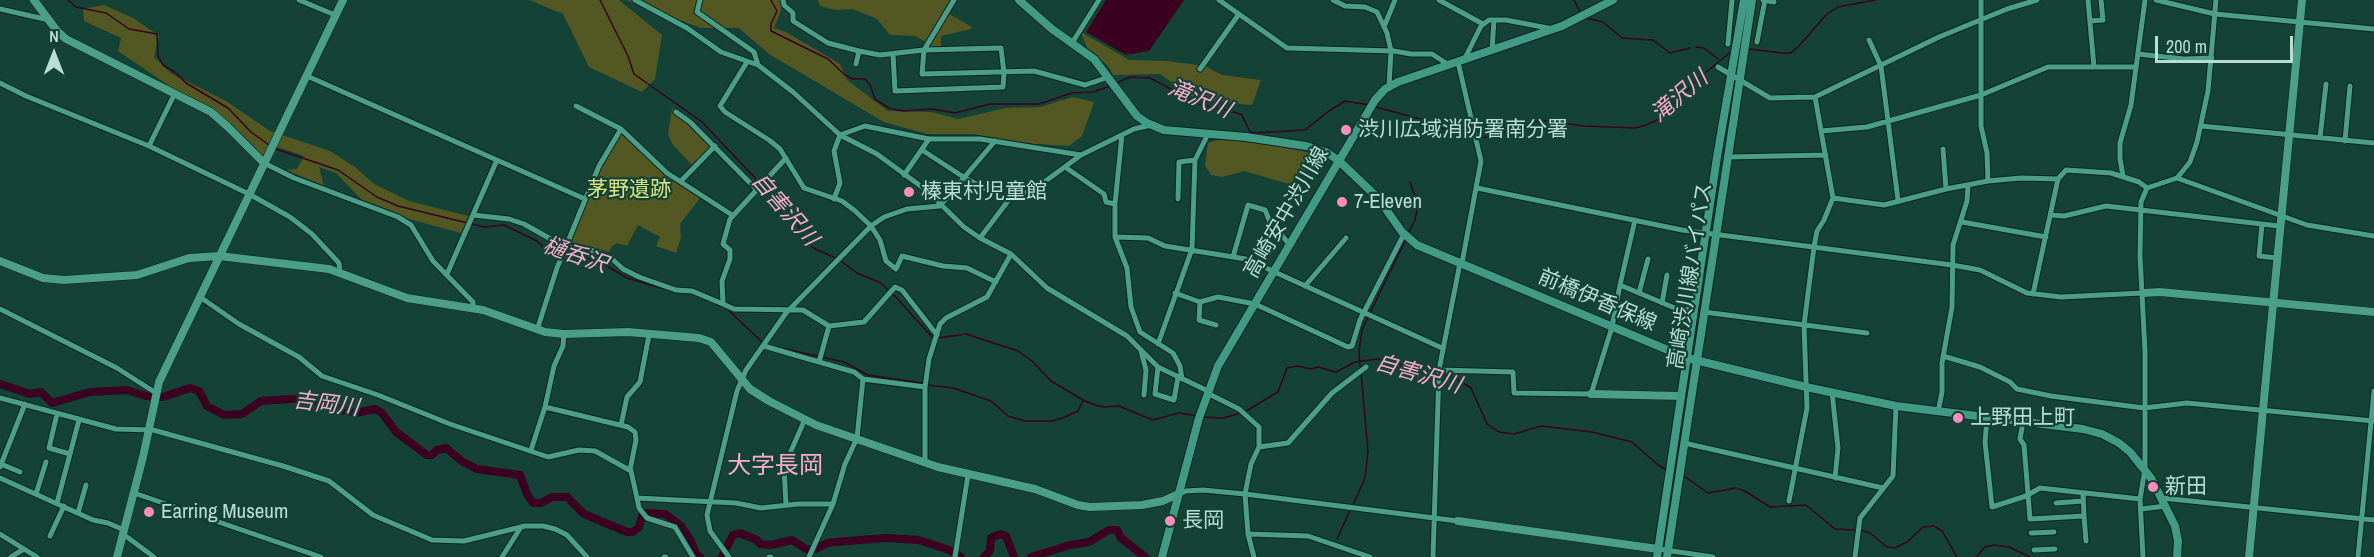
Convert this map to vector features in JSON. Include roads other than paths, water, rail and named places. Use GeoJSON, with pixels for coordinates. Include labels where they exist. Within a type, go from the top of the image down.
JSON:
{"type":"FeatureCollection","features":[{"type":"Feature","properties":{"kind":"main road","name":"前橋伊香保線"},"geometry":{"type":"LineString","coordinates":[[1019,0],[1052,29],[1094,59],[1140,119],[1151,125],[1164,130],[1246,137],[1313,148],[1338,160],[1378,198],[1404,234],[1418,245],[1687,358],[1896,406],[2082,429],[2102,434],[2119,443],[2145,469],[2164,502],[2177,534],[2177,557]]}},
{"type":"Feature","properties":{"kind":"main road","name":"高崎安中渋川線"},"geometry":{"type":"LineString","coordinates":[[1163,556],[1200,414],[1218,366],[1375,100],[1389,86],[1554,29],[1613,0]]}},
{"type":"Feature","properties":{"kind":"main road","name":"高崎渋川線バイパス"},"geometry":{"type":"LineString","coordinates":[[1742,38],[1744,0]]}},
{"type":"Feature","properties":{"kind":"main road","name":"高崎渋川線バイパス"},"geometry":{"type":"LineString","coordinates":[[1667,554],[1696,361],[1699,311],[1731,75],[1739,54],[1752,0]]}},
{"type":"Feature","properties":{"kind":"main road","name":"高崎渋川線バイパス"},"geometry":{"type":"LineString","coordinates":[[1710,233],[1727,157],[1740,80],[1739,54]]}},
{"type":"Feature","properties":{"kind":"main road","name":"高崎渋川線バイパス"},"geometry":{"type":"LineString","coordinates":[[1657,553],[1687,358],[1699,311]]}},
{"type":"Feature","properties":{"kind":"street"},"geometry":{"type":"LineString","coordinates":[[34,0],[66,39],[175,93],[220,119],[264,163],[294,178],[398,217],[411,225],[434,261],[473,302],[473,307]]}},
{"type":"Feature","properties":{"kind":"street"},"geometry":{"type":"LineString","coordinates":[[299,0],[335,15]]}},
{"type":"Feature","properties":{"kind":"street"},"geometry":{"type":"LineString","coordinates":[[117,557],[156,393],[164,371],[343,0]]}},
{"type":"Feature","properties":{"kind":"street"},"geometry":{"type":"LineString","coordinates":[[635,0],[687,28],[721,52],[758,65],[793,92],[840,135],[877,154],[926,190],[940,206],[980,238],[1011,254],[1047,288],[1126,336],[1158,367],[1249,416],[1259,427],[1259,447],[1251,464],[1245,494],[1248,534],[1254,557]]}},
{"type":"Feature","properties":{"kind":"street"},"geometry":{"type":"LineString","coordinates":[[700,0],[697,12],[754,52],[758,65]]}},
{"type":"Feature","properties":{"kind":"street"},"geometry":{"type":"LineString","coordinates":[[783,0],[784,5],[793,13],[793,21],[828,43],[859,51],[880,55],[924,50],[1002,48],[1003,87],[895,91],[893,54]]}},
{"type":"Feature","properties":{"kind":"street"},"geometry":{"type":"LineString","coordinates":[[954,0],[924,50],[922,74],[1043,72],[1085,85],[1110,78]]}},
{"type":"Feature","properties":{"kind":"street"},"geometry":{"type":"LineString","coordinates":[[1072,43],[1099,0]]}},
{"type":"Feature","properties":{"kind":"street"},"geometry":{"type":"LineString","coordinates":[[1219,0],[1287,48],[1432,54],[1457,62]]}},
{"type":"Feature","properties":{"kind":"street"},"geometry":{"type":"LineString","coordinates":[[1333,0],[1345,6],[1375,10],[1384,27],[1391,51],[1389,86]]}},
{"type":"Feature","properties":{"kind":"street"},"geometry":{"type":"LineString","coordinates":[[1384,27],[1395,0]]}},
{"type":"Feature","properties":{"kind":"street"},"geometry":{"type":"LineString","coordinates":[[1439,0],[1483,24]]}},
{"type":"Feature","properties":{"kind":"street"},"geometry":{"type":"LineString","coordinates":[[1728,44],[1732,0]]}},
{"type":"Feature","properties":{"kind":"street"},"geometry":{"type":"LineString","coordinates":[[1757,42],[1764,0],[1774,2]]}},
{"type":"Feature","properties":{"kind":"street"},"geometry":{"type":"LineString","coordinates":[[1981,0],[1980,20],[1983,47],[1981,126],[1987,153],[1988,181]]}},
{"type":"Feature","properties":{"kind":"street"},"geometry":{"type":"LineString","coordinates":[[1718,67],[1770,98],[1815,97],[1939,37],[2037,0]]}},
{"type":"Feature","properties":{"kind":"street"},"geometry":{"type":"LineString","coordinates":[[2088,0],[2094,67]]}},
{"type":"Feature","properties":{"kind":"street"},"geometry":{"type":"LineString","coordinates":[[2090,21],[2103,20],[2101,0]]}},
{"type":"Feature","properties":{"kind":"street"},"geometry":{"type":"LineString","coordinates":[[2123,176],[2120,143],[2131,105],[2145,0]]}},
{"type":"Feature","properties":{"kind":"street"},"geometry":{"type":"LineString","coordinates":[[2156,0],[2215,14],[2374,29]]}},
{"type":"Feature","properties":{"kind":"street"},"geometry":{"type":"LineString","coordinates":[[2033,294],[2058,180],[2066,170],[2111,173],[2123,176],[2147,188],[2177,178],[2190,162],[2201,126],[2212,58],[2216,0]]}},
{"type":"Feature","properties":{"kind":"street"},"geometry":{"type":"LineString","coordinates":[[2249,557],[2302,0]]}},
{"type":"Feature","properties":{"kind":"street"},"geometry":{"type":"LineString","coordinates":[[0,9],[49,20]]}},
{"type":"Feature","properties":{"kind":"street"},"geometry":{"type":"LineString","coordinates":[[1200,69],[1239,14]]}},
{"type":"Feature","properties":{"kind":"street"},"geometry":{"type":"LineString","coordinates":[[1433,557],[1439,370],[1481,161],[1457,62],[1488,20],[1554,29]]}},
{"type":"Feature","properties":{"kind":"street"},"geometry":{"type":"LineString","coordinates":[[1492,50],[1494,20]]}},
{"type":"Feature","properties":{"kind":"street"},"geometry":{"type":"LineString","coordinates":[[1869,39],[1881,66],[1898,200]]}},
{"type":"Feature","properties":{"kind":"street"},"geometry":{"type":"LineString","coordinates":[[856,64],[859,51]]}},
{"type":"Feature","properties":{"kind":"street"},"geometry":{"type":"LineString","coordinates":[[2138,54],[2184,59],[2212,58]]}},
{"type":"Feature","properties":{"kind":"street"},"geometry":{"type":"LineString","coordinates":[[747,62],[720,106],[735,119],[769,140],[786,158],[804,188],[842,201],[871,226],[880,240],[886,261],[896,269],[902,256],[943,266],[967,268],[996,282]]}},
{"type":"Feature","properties":{"kind":"street"},"geometry":{"type":"LineString","coordinates":[[1821,131],[1867,127],[1981,95],[2048,67],[2136,67]]}},
{"type":"Feature","properties":{"kind":"street"},"geometry":{"type":"LineString","coordinates":[[306,76],[585,199]]}},
{"type":"Feature","properties":{"kind":"street"},"geometry":{"type":"LineString","coordinates":[[0,83],[148,146],[249,194],[312,234],[339,263],[340,272]]}},
{"type":"Feature","properties":{"kind":"street"},"geometry":{"type":"LineString","coordinates":[[2320,138],[2326,84]]}},
{"type":"Feature","properties":{"kind":"street"},"geometry":{"type":"LineString","coordinates":[[2345,141],[2350,86]]}},
{"type":"Feature","properties":{"kind":"street"},"geometry":{"type":"LineString","coordinates":[[148,146],[175,93]]}},
{"type":"Feature","properties":{"kind":"street"},"geometry":{"type":"LineString","coordinates":[[1789,501],[1805,423],[1804,325],[1814,247],[1817,231],[1833,198],[1815,97]]}},
{"type":"Feature","properties":{"kind":"street"},"geometry":{"type":"LineString","coordinates":[[576,106],[621,129],[667,173],[732,215]]}},
{"type":"Feature","properties":{"kind":"street"},"geometry":{"type":"LineString","coordinates":[[676,112],[690,122],[758,189]]}},
{"type":"Feature","properties":{"kind":"street"},"geometry":{"type":"LineString","coordinates":[[980,238],[1008,201],[1036,188],[1082,155],[1122,135],[1151,125]]}},
{"type":"Feature","properties":{"kind":"street"},"geometry":{"type":"LineString","coordinates":[[840,135],[865,126],[929,139],[995,141],[1057,149],[1082,155]]}},
{"type":"Feature","properties":{"kind":"street"},"geometry":{"type":"LineString","coordinates":[[2201,126],[2374,143]]}},
{"type":"Feature","properties":{"kind":"street"},"geometry":{"type":"LineString","coordinates":[[537,330],[565,247],[585,199],[599,166],[621,129]]}},
{"type":"Feature","properties":{"kind":"street"},"geometry":{"type":"LineString","coordinates":[[1158,344],[1192,249],[1195,160],[1208,134]]}},
{"type":"Feature","properties":{"kind":"street"},"geometry":{"type":"LineString","coordinates":[[834,199],[840,183],[834,152],[840,135]]}},
{"type":"Feature","properties":{"kind":"street"},"geometry":{"type":"LineString","coordinates":[[1122,135],[1115,204],[1115,237],[1127,268],[1128,292],[1135,322],[1140,332],[1173,353],[1180,366],[1180,378],[1174,400],[1155,394],[1158,367]]}},
{"type":"Feature","properties":{"kind":"street"},"geometry":{"type":"LineString","coordinates":[[904,175],[929,139]]}},
{"type":"Feature","properties":{"kind":"street"},"geometry":{"type":"LineString","coordinates":[[729,556],[710,531],[707,521],[726,434],[746,370],[791,309],[871,226],[884,217],[908,209],[940,206],[995,141]]}},
{"type":"Feature","properties":{"kind":"street"},"geometry":{"type":"LineString","coordinates":[[681,181],[715,146]]}},
{"type":"Feature","properties":{"kind":"street"},"geometry":{"type":"LineString","coordinates":[[1943,149],[1946,189]]}},
{"type":"Feature","properties":{"kind":"street"},"geometry":{"type":"LineString","coordinates":[[922,150],[965,178],[1008,201]]}},
{"type":"Feature","properties":{"kind":"street"},"geometry":{"type":"LineString","coordinates":[[1727,157],[1826,155]]}},
{"type":"Feature","properties":{"kind":"street"},"geometry":{"type":"LineString","coordinates":[[723,304],[722,281],[730,259],[730,250],[723,244],[732,215],[786,158]]}},
{"type":"Feature","properties":{"kind":"street"},"geometry":{"type":"LineString","coordinates":[[447,274],[497,160]]}},
{"type":"Feature","properties":{"kind":"street"},"geometry":{"type":"LineString","coordinates":[[1178,199],[1179,162],[1195,160]]}},
{"type":"Feature","properties":{"kind":"street"},"geometry":{"type":"LineString","coordinates":[[1065,167],[1104,194],[1106,202],[1115,204]]}},
{"type":"Feature","properties":{"kind":"street"},"geometry":{"type":"LineString","coordinates":[[1833,198],[1884,205],[1988,181],[2021,178],[2058,180]]}},
{"type":"Feature","properties":{"kind":"street"},"geometry":{"type":"LineString","coordinates":[[2177,178],[2280,213],[2307,225],[2374,236]]}},
{"type":"Feature","properties":{"kind":"street"},"geometry":{"type":"LineString","coordinates":[[1938,412],[1942,392],[1943,356],[1952,307],[1953,245],[1962,222],[1968,185]]}},
{"type":"Feature","properties":{"kind":"street"},"geometry":{"type":"LineString","coordinates":[[1477,188],[1710,233],[1980,270],[2033,294],[2061,297],[2160,292],[2374,312]]}},
{"type":"Feature","properties":{"kind":"street"},"geometry":{"type":"LineString","coordinates":[[2143,557],[2140,499],[2145,469],[2140,209],[2147,188]]}},
{"type":"Feature","properties":{"kind":"street"},"geometry":{"type":"LineString","coordinates":[[1233,256],[1248,205],[1265,210],[1270,222],[1290,245]]}},
{"type":"Feature","properties":{"kind":"street"},"geometry":{"type":"LineString","coordinates":[[2051,215],[2064,216],[2106,206],[2279,226]]}},
{"type":"Feature","properties":{"kind":"street"},"geometry":{"type":"LineString","coordinates":[[473,214],[509,219],[524,224],[565,247],[600,252],[639,277],[676,290],[692,291],[734,309],[803,310],[829,326],[864,322],[895,287],[902,290],[937,335]]}},
{"type":"Feature","properties":{"kind":"street"},"geometry":{"type":"LineString","coordinates":[[1591,394],[1612,327],[1635,220]]}},
{"type":"Feature","properties":{"kind":"street"},"geometry":{"type":"LineString","coordinates":[[1962,222],[2046,237]]}},
{"type":"Feature","properties":{"kind":"street"},"geometry":{"type":"LineString","coordinates":[[2262,224],[2259,256],[2277,258]]}},
{"type":"Feature","properties":{"kind":"street"},"geometry":{"type":"LineString","coordinates":[[1175,293],[1200,302],[1218,297],[1255,304],[1348,347],[1352,346],[1364,312],[1404,234]]}},
{"type":"Feature","properties":{"kind":"street"},"geometry":{"type":"LineString","coordinates":[[1115,237],[1148,238],[1165,246],[1246,259],[1442,348]]}},
{"type":"Feature","properties":{"kind":"street"},"geometry":{"type":"LineString","coordinates":[[1305,286],[1346,238]]}},
{"type":"Feature","properties":{"kind":"street"},"geometry":{"type":"LineString","coordinates":[[925,462],[925,387],[929,359],[941,321],[987,297],[1011,254]]}},
{"type":"Feature","properties":{"kind":"street"},"geometry":{"type":"LineString","coordinates":[[0,261],[43,278],[64,280],[137,275],[189,258],[219,256],[340,272],[407,298],[473,307],[537,330],[564,334],[609,332],[699,338],[707,340],[717,349],[742,379],[761,397],[816,425],[968,476],[1024,486],[1078,505],[1090,507],[1142,505],[1163,501],[1186,491],[1203,490],[1458,521],[1657,553],[1713,557]]}},
{"type":"Feature","properties":{"kind":"street"},"geometry":{"type":"LineString","coordinates":[[1639,293],[1648,259]]}},
{"type":"Feature","properties":{"kind":"street"},"geometry":{"type":"LineString","coordinates":[[1662,303],[1667,275]]}},
{"type":"Feature","properties":{"kind":"street"},"geometry":{"type":"LineString","coordinates":[[1620,285],[1677,309],[1867,333]]}},
{"type":"Feature","properties":{"kind":"street"},"geometry":{"type":"LineString","coordinates":[[200,297],[239,324],[299,357],[322,376],[378,395],[450,424],[548,457],[579,450],[595,451],[630,470],[634,478],[639,508],[647,518],[675,527],[693,557]]}},
{"type":"Feature","properties":{"kind":"street"},"geometry":{"type":"LineString","coordinates":[[1200,302],[1199,320],[1216,325]]}},
{"type":"Feature","properties":{"kind":"street"},"geometry":{"type":"LineString","coordinates":[[0,309],[117,369],[156,393]]}},
{"type":"Feature","properties":{"kind":"street"},"geometry":{"type":"LineString","coordinates":[[819,362],[829,326]]}},
{"type":"Feature","properties":{"kind":"street"},"geometry":{"type":"LineString","coordinates":[[531,450],[563,346],[564,334]]}},
{"type":"Feature","properties":{"kind":"street"},"geometry":{"type":"LineString","coordinates":[[621,425],[627,397],[640,382],[649,335]]}},
{"type":"Feature","properties":{"kind":"street"},"geometry":{"type":"LineString","coordinates":[[764,346],[854,372],[863,379],[925,387]]}},
{"type":"Feature","properties":{"kind":"street"},"geometry":{"type":"LineString","coordinates":[[1141,350],[1146,370],[1144,395]]}},
{"type":"Feature","properties":{"kind":"street"},"geometry":{"type":"LineString","coordinates":[[1943,356],[1980,367],[2024,391],[2094,403],[2144,408],[2187,404],[2373,421]]}},
{"type":"Feature","properties":{"kind":"street"},"geometry":{"type":"LineString","coordinates":[[1259,447],[1288,443],[1332,393],[1366,367]]}},
{"type":"Feature","properties":{"kind":"street"},"geometry":{"type":"LineString","coordinates":[[1439,370],[1513,372],[1514,393],[1681,396]]}},
{"type":"Feature","properties":{"kind":"street"},"geometry":{"type":"LineString","coordinates":[[809,557],[833,504],[845,464],[857,438],[863,379]]}},
{"type":"Feature","properties":{"kind":"street"},"geometry":{"type":"LineString","coordinates":[[2358,557],[2373,421],[2374,391]]}},
{"type":"Feature","properties":{"kind":"street"},"geometry":{"type":"LineString","coordinates":[[1832,393],[1838,448],[1835,478]]}},
{"type":"Feature","properties":{"kind":"street"},"geometry":{"type":"LineString","coordinates":[[0,398],[116,429],[148,430],[283,466],[329,481],[373,515],[432,540],[464,541],[521,527],[543,526],[567,535],[585,556]]}},
{"type":"Feature","properties":{"kind":"street"},"geometry":{"type":"LineString","coordinates":[[20,472],[1,465],[25,404]]}},
{"type":"Feature","properties":{"kind":"street"},"geometry":{"type":"LineString","coordinates":[[1855,557],[1860,518],[1894,473],[1896,406]]}},
{"type":"Feature","properties":{"kind":"street"},"geometry":{"type":"LineString","coordinates":[[545,407],[621,425],[635,432],[636,440],[630,470]]}},
{"type":"Feature","properties":{"kind":"street"},"geometry":{"type":"LineString","coordinates":[[57,414],[49,448],[70,454]]}},
{"type":"Feature","properties":{"kind":"street"},"geometry":{"type":"LineString","coordinates":[[1987,418],[1985,442],[1992,507],[2040,488],[2140,499]]}},
{"type":"Feature","properties":{"kind":"street"},"geometry":{"type":"LineString","coordinates":[[786,505],[784,467],[805,419]]}},
{"type":"Feature","properties":{"kind":"street"},"geometry":{"type":"LineString","coordinates":[[57,503],[79,420]]}},
{"type":"Feature","properties":{"kind":"street"},"geometry":{"type":"LineString","coordinates":[[2023,422],[2020,439],[2024,445],[2026,494],[2030,519],[2084,516]]}},
{"type":"Feature","properties":{"kind":"street"},"geometry":{"type":"LineString","coordinates":[[1684,443],[1883,488]]}},
{"type":"Feature","properties":{"kind":"street"},"geometry":{"type":"LineString","coordinates":[[36,494],[46,462]]}},
{"type":"Feature","properties":{"kind":"street"},"geometry":{"type":"LineString","coordinates":[[955,557],[968,476]]}},
{"type":"Feature","properties":{"kind":"street"},"geometry":{"type":"LineString","coordinates":[[0,478],[124,532],[154,557]]}},
{"type":"Feature","properties":{"kind":"street"},"geometry":{"type":"LineString","coordinates":[[78,513],[87,485]]}},
{"type":"Feature","properties":{"kind":"street"},"geometry":{"type":"LineString","coordinates":[[134,493],[321,557]]}},
{"type":"Feature","properties":{"kind":"street"},"geometry":{"type":"LineString","coordinates":[[2083,493],[2086,541]]}},
{"type":"Feature","properties":{"kind":"street"},"geometry":{"type":"LineString","coordinates":[[638,498],[712,501],[761,508],[833,504]]}},
{"type":"Feature","properties":{"kind":"street"},"geometry":{"type":"LineString","coordinates":[[2056,503],[2083,501]]}},
{"type":"Feature","properties":{"kind":"street"},"geometry":{"type":"LineString","coordinates":[[2141,509],[2164,502],[2374,520]]}},
{"type":"Feature","properties":{"kind":"street"},"geometry":{"type":"LineString","coordinates":[[50,536],[64,506]]}},
{"type":"Feature","properties":{"kind":"street"},"geometry":{"type":"LineString","coordinates":[[502,557],[521,527]]}},
{"type":"Feature","properties":{"kind":"street"},"geometry":{"type":"LineString","coordinates":[[2031,533],[2054,532]]}},
{"type":"Feature","properties":{"kind":"street"},"geometry":{"type":"LineString","coordinates":[[0,534],[37,557]]}},
{"type":"Feature","properties":{"kind":"street"},"geometry":{"type":"LineString","coordinates":[[1248,534],[1308,536],[1370,557]]}},
{"type":"Feature","properties":{"kind":"street"},"geometry":{"type":"LineString","coordinates":[[11,557],[24,549]]}},
{"type":"Feature","properties":{"kind":"street"},"geometry":{"type":"LineString","coordinates":[[2034,550],[2055,549]]}},
{"type":"Feature","properties":{"kind":"waterway","name":"樋呑沢"},"geometry":{"type":"LineString","coordinates":[[68,0],[76,7],[106,13],[129,29],[157,34],[158,56],[163,65],[186,83],[228,108],[251,132],[269,145]]}},
{"type":"Feature","properties":{"kind":"waterway","name":"自害沢川"},"geometry":{"type":"LineString","coordinates":[[600,0],[628,56],[634,74],[702,122],[759,182]]}},
{"type":"Feature","properties":{"kind":"waterway","name":"滝沢川"},"geometry":{"type":"LineString","coordinates":[[771,0],[777,11],[771,24],[771,31],[828,59],[845,75],[853,79],[865,79],[875,99],[889,108],[903,111],[932,109],[955,113],[990,104],[1039,104],[1072,93],[1093,92],[1110,86]]}},
{"type":"Feature","properties":{"kind":"waterway"},"geometry":{"type":"LineString","coordinates":[[1574,0],[1580,12]]}},
{"type":"Feature","properties":{"kind":"waterway","name":"滝沢川"},"geometry":{"type":"LineString","coordinates":[[1749,49],[1791,53],[1826,15],[1838,7],[1875,0]]}},
{"type":"Feature","properties":{"kind":"waterway"},"geometry":{"type":"LineString","coordinates":[[1586,18],[1603,22],[1622,38],[1653,40],[1670,53],[1690,48]]}},
{"type":"Feature","properties":{"kind":"waterway"},"geometry":{"type":"LineString","coordinates":[[1696,47],[1704,48],[1718,59]]}},
{"type":"Feature","properties":{"kind":"waterway","name":"滝沢川"},"geometry":{"type":"LineString","coordinates":[[1479,138],[1495,136],[1540,120],[1584,126],[1635,128],[1646,125],[1657,120],[1706,72],[1732,51]]}},
{"type":"Feature","properties":{"kind":"waterway","name":"滝沢川"},"geometry":{"type":"LineString","coordinates":[[1117,83],[1130,77],[1150,78],[1199,104],[1242,115],[1250,132],[1253,133],[1305,130],[1345,101],[1369,105]]}},
{"type":"Feature","properties":{"kind":"waterway","name":"滝沢川"},"geometry":{"type":"LineString","coordinates":[[1376,107],[1424,120],[1455,134],[1474,138]]}},
{"type":"Feature","properties":{"kind":"waterway","name":"樋呑沢"},"geometry":{"type":"LineString","coordinates":[[276,149],[338,170],[377,197],[398,206],[484,227],[504,225],[537,241],[555,254],[597,260],[627,278],[665,289]]}},
{"type":"Feature","properties":{"kind":"waterway"},"geometry":{"type":"LineString","coordinates":[[1409,232],[1415,220],[1418,205],[1410,182]]}},
{"type":"Feature","properties":{"kind":"waterway","name":"自害沢川"},"geometry":{"type":"LineString","coordinates":[[763,185],[791,213],[809,244],[836,258]]}},
{"type":"Feature","properties":{"kind":"waterway"},"geometry":{"type":"LineString","coordinates":[[1370,313],[1406,239]]}},
{"type":"Feature","properties":{"kind":"waterway","name":"自害沢川"},"geometry":{"type":"LineString","coordinates":[[841,261],[857,273],[881,283],[889,291]]}},
{"type":"Feature","properties":{"kind":"waterway","name":"自害沢川"},"geometry":{"type":"LineString","coordinates":[[893,294],[932,337]]}},
{"type":"Feature","properties":{"kind":"waterway","name":"樋呑沢"},"geometry":{"type":"LineString","coordinates":[[726,308],[762,342]]}},
{"type":"Feature","properties":{"kind":"waterway"},"geometry":{"type":"LineString","coordinates":[[1360,368],[1359,351],[1362,330],[1368,317]]}},
{"type":"Feature","properties":{"kind":"waterway","name":"自害沢川"},"geometry":{"type":"LineString","coordinates":[[937,338],[966,334],[1018,351],[1032,361],[1051,381],[1095,405],[1119,406],[1153,420],[1179,413],[1197,416]]}},
{"type":"Feature","properties":{"kind":"waterway","name":"樋呑沢"},"geometry":{"type":"LineString","coordinates":[[772,346],[844,362],[868,375],[923,383]]}},
{"type":"Feature","properties":{"kind":"waterway","name":"自害沢川"},"geometry":{"type":"LineString","coordinates":[[1246,411],[1278,392],[1287,368],[1297,366],[1311,369],[1318,367],[1336,372],[1355,362],[1377,359],[1438,373]]}},
{"type":"Feature","properties":{"kind":"waterway"},"geometry":{"type":"LineString","coordinates":[[1353,505],[1365,478],[1368,451],[1361,373]]}},
{"type":"Feature","properties":{"kind":"waterway","name":"自害沢川"},"geometry":{"type":"LineString","coordinates":[[1442,375],[1457,379],[1471,388],[1487,424],[1499,432],[1514,434],[1541,426],[1592,432],[1632,442],[1665,469]]}},
{"type":"Feature","properties":{"kind":"waterway","name":"吉岡川"},"geometry":{"type":"LineString","coordinates":[[0,384],[30,394],[41,392],[52,403],[90,392],[127,390],[146,396],[163,397],[190,388],[199,391],[207,406],[224,415],[242,414],[261,401],[305,398],[336,409],[356,413],[375,409],[382,413],[396,432],[427,455],[446,448],[463,462],[477,469],[520,475],[533,503],[541,503],[552,497],[567,497],[584,514],[627,532],[633,532],[639,527],[642,516],[647,513],[665,514],[681,526],[696,554],[700,557]]}},
{"type":"Feature","properties":{"kind":"waterway","name":"樋呑沢"},"geometry":{"type":"LineString","coordinates":[[928,385],[953,388],[991,401],[1008,416],[1025,421],[1052,421],[1063,418],[1078,411],[1083,401]]}},
{"type":"Feature","properties":{"kind":"waterway","name":"自害沢川"},"geometry":{"type":"LineString","coordinates":[[1202,417],[1223,418],[1241,413]]}},
{"type":"Feature","properties":{"kind":"waterway","name":"自害沢川"},"geometry":{"type":"LineString","coordinates":[[1684,476],[1708,493],[1736,488],[1770,507],[1806,505],[1835,529],[1856,530]]}},
{"type":"Feature","properties":{"kind":"waterway"},"geometry":{"type":"LineString","coordinates":[[1337,539],[1350,510]]}},
{"type":"Feature","properties":{"kind":"waterway","name":"自害沢川"},"geometry":{"type":"LineString","coordinates":[[1860,530],[1870,533],[1887,547],[1895,548],[1907,542],[1923,527],[1934,526],[1942,531],[1957,557]]}},
{"type":"Feature","properties":{"kind":"waterway","name":"吉岡川"},"geometry":{"type":"LineString","coordinates":[[1031,557],[1070,545],[1089,542],[1109,530],[1117,530],[1121,538],[1145,557]]}},
{"type":"Feature","properties":{"kind":"waterway","name":"吉岡川"},"geometry":{"type":"LineString","coordinates":[[722,557],[733,535],[740,533],[757,540],[760,544],[771,545],[792,540],[806,549],[815,549],[835,542],[886,538],[919,540],[949,550],[961,557]]}},
{"type":"Feature","properties":{"kind":"waterway","name":"吉岡川"},"geometry":{"type":"LineString","coordinates":[[984,557],[990,551],[991,538],[1000,534],[1006,536],[1014,557]]}},
{"type":"Feature","properties":{"kind":"waterway","name":"自害沢川"},"geometry":{"type":"LineString","coordinates":[[1976,557],[1985,547],[1994,545],[2009,547],[2030,557]]}},
{"type":"Feature","properties":{"kind":"place","name":"渋川広域消防署南分署"},"geometry":{"type":"Point","coordinates":[1346,130]}},
{"type":"Feature","properties":{"kind":"place","name":"榛東村児童館"},"geometry":{"type":"Point","coordinates":[909,192]}},
{"type":"Feature","properties":{"kind":"place","name":"7-Eleven"},"geometry":{"type":"Point","coordinates":[1342,202]}},
{"type":"Feature","properties":{"kind":"place","name":"上野田上町"},"geometry":{"type":"Point","coordinates":[1958,418]}},
{"type":"Feature","properties":{"kind":"place","name":"新田"},"geometry":{"type":"Point","coordinates":[2153,487]}},
{"type":"Feature","properties":{"kind":"place","name":"Earring Museum"},"geometry":{"type":"Point","coordinates":[149,512]}},
{"type":"Feature","properties":{"kind":"place","name":"長岡"},"geometry":{"type":"Point","coordinates":[1170,521]}},
{"type":"Feature","properties":{"kind":"district","name":"大字長岡"},"geometry":{"type":"Point","coordinates":[775,467]}},
{"type":"Feature","properties":{"kind":"park label","name":"茅野遺跡"},"geometry":{"type":"Point","coordinates":[629,190]}}]}
